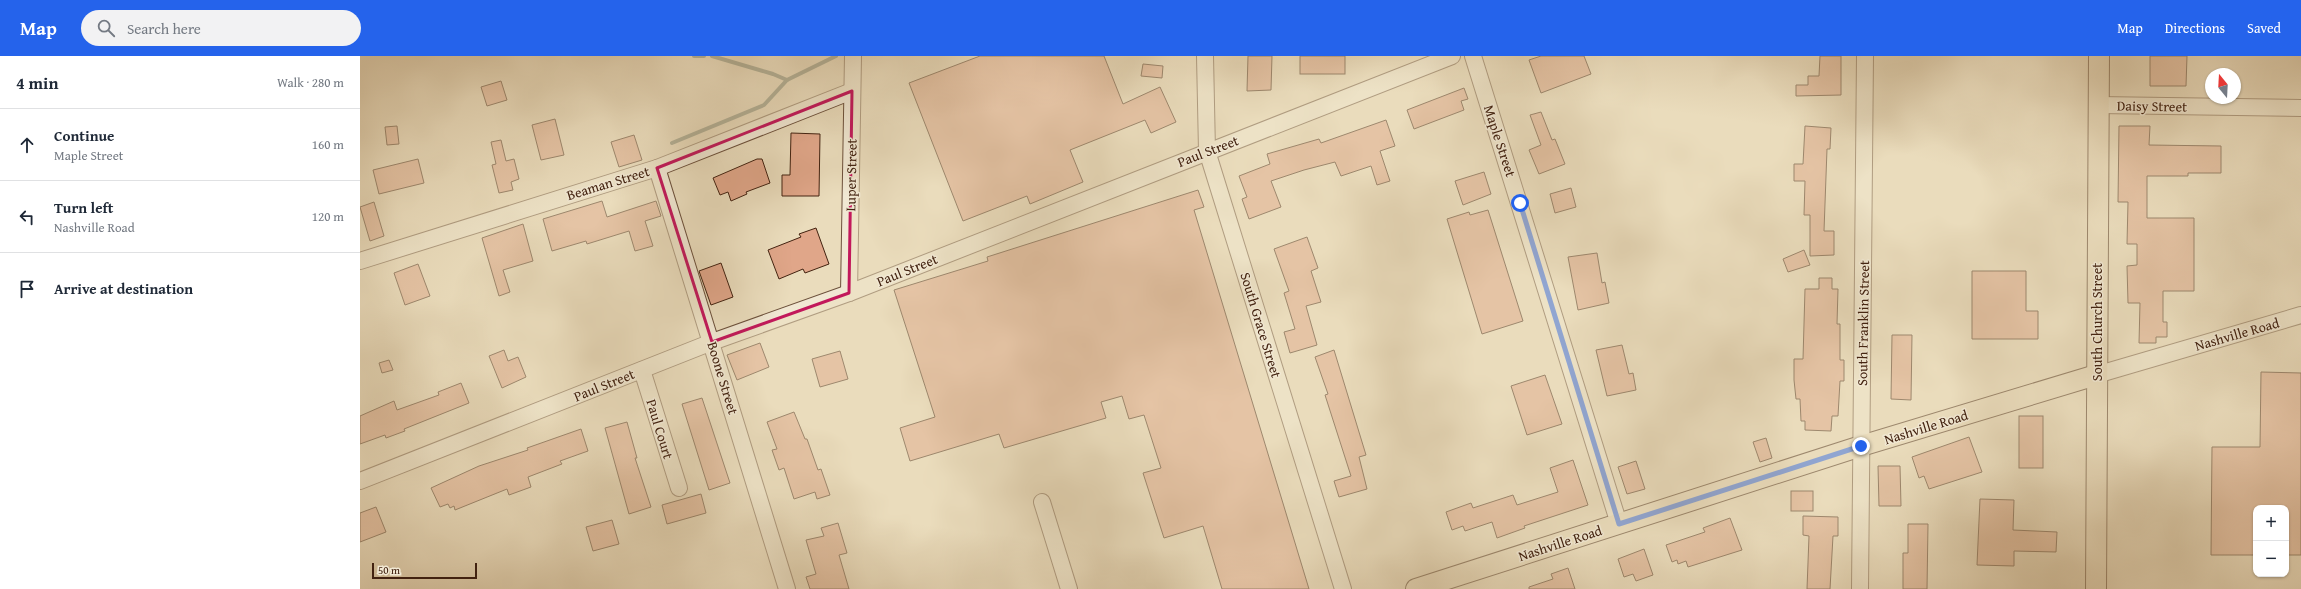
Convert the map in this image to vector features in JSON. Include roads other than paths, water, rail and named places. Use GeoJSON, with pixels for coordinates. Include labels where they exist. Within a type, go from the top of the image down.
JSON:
{"type":"FeatureCollection","features":[{"type":"Feature","properties":{"kind":"main road","name":"South Church Street"},"geometry":{"type":"LineString","coordinates":[[2096,589],[2096,375],[2099,56]]}},
{"type":"Feature","properties":{"kind":"main road","name":"Nashville Road"},"geometry":{"type":"LineString","coordinates":[[1416,589],[1453,583],[1619,524],[1861,446],[2096,375]]}},
{"type":"Feature","properties":{"kind":"street","name":"Luper Street"},"geometry":{"type":"LineString","coordinates":[[849,293],[853,56]]}},
{"type":"Feature","properties":{"kind":"street","name":"South Grace Street"},"geometry":{"type":"LineString","coordinates":[[1205,56],[1207,151],[1343,589]]}},
{"type":"Feature","properties":{"kind":"street","name":"Paul Street"},"geometry":{"type":"LineString","coordinates":[[360,481],[712,342],[849,293],[1207,151],[1452,56]]}},
{"type":"Feature","properties":{"kind":"street","name":"Maple Street"},"geometry":{"type":"LineString","coordinates":[[1473,56],[1619,524]]}},
{"type":"Feature","properties":{"kind":"street","name":"South Franklin Street"},"geometry":{"type":"LineString","coordinates":[[1860,589],[1866,56]]}},
{"type":"Feature","properties":{"kind":"street","name":"Beaman Street"},"geometry":{"type":"LineString","coordinates":[[360,261],[657,168],[852,91]]}},
{"type":"Feature","properties":{"kind":"street","name":"Daisy Street"},"geometry":{"type":"LineString","coordinates":[[2098,105],[2301,108]]}},
{"type":"Feature","properties":{"kind":"street","name":"Boone Street"},"geometry":{"type":"LineString","coordinates":[[657,168],[712,342],[786,589]]}},
{"type":"Feature","properties":{"kind":"street","name":"Nashville Road"},"geometry":{"type":"LineString","coordinates":[[2096,375],[2301,315]]}},
{"type":"Feature","properties":{"kind":"street","name":"Paul Court"},"geometry":{"type":"LineString","coordinates":[[642,370],[679,488]]}},
{"type":"Feature","properties":{"kind":"street"},"geometry":{"type":"LineString","coordinates":[[1042,502],[1069,589]]}},
{"type":"Feature","properties":{"kind":"waterway"},"geometry":{"type":"LineString","coordinates":[[694,56],[704,56]]}},
{"type":"Feature","properties":{"kind":"waterway"},"geometry":{"type":"LineString","coordinates":[[712,56],[773,74],[787,80]]}},
{"type":"Feature","properties":{"kind":"waterway"},"geometry":{"type":"LineString","coordinates":[[672,143],[764,105],[787,80],[836,56]]}}]}
